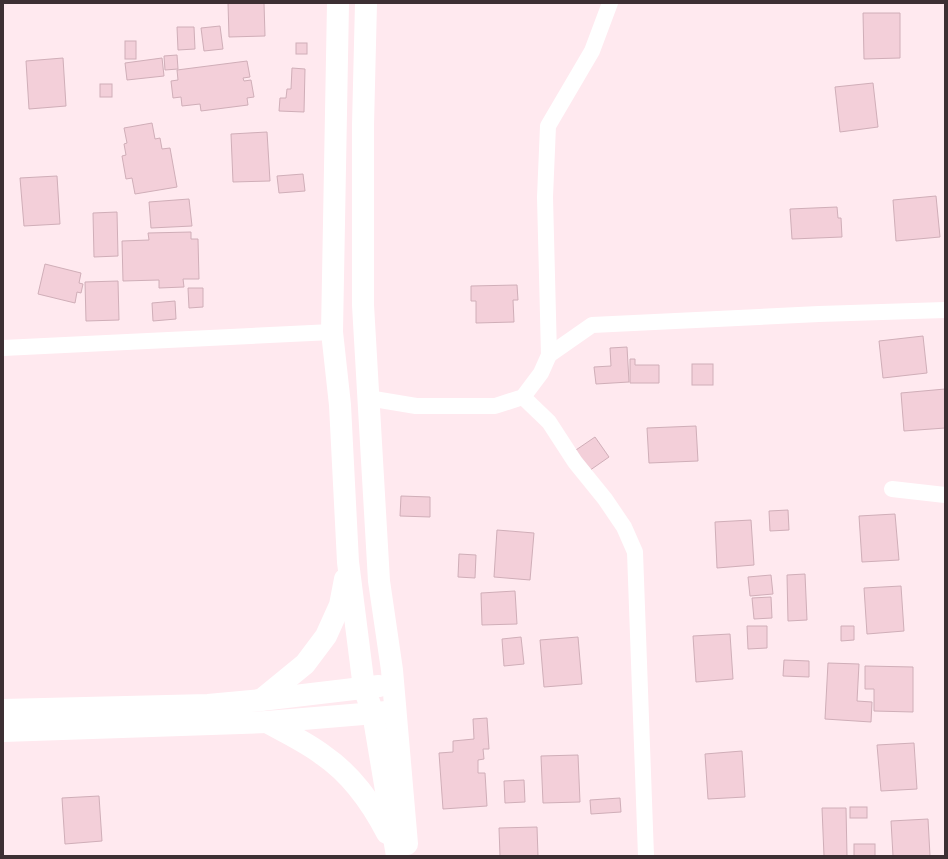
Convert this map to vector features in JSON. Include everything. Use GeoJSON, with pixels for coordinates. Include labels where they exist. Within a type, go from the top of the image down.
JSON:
{"type":"FeatureCollection","features":[{"type":"Feature","properties":{"kind":"street"},"geometry":{"type":"LineString","coordinates":[[338,3],[332,332],[340,405],[348,562],[364,688],[373,713],[400,852]]}},
{"type":"Feature","properties":{"kind":"street"},"geometry":{"type":"LineString","coordinates":[[366,3],[363,125],[363,305],[379,580],[392,670],[395,710],[400,852]]}},
{"type":"Feature","properties":{"kind":"street"},"geometry":{"type":"LineString","coordinates":[[368,398],[416,406],[495,406],[523,397],[541,373],[549,355],[545,197],[548,126],[592,51],[610,3]]}},
{"type":"Feature","properties":{"kind":"street"},"geometry":{"type":"LineString","coordinates":[[549,355],[592,325],[819,314],[945,310]]}},
{"type":"Feature","properties":{"kind":"street"},"geometry":{"type":"LineString","coordinates":[[3,348],[332,332]]}},
{"type":"Feature","properties":{"kind":"street"},"geometry":{"type":"LineString","coordinates":[[523,397],[549,422],[575,462],[605,499],[624,527],[635,552],[646,856]]}},
{"type":"Feature","properties":{"kind":"street"},"geometry":{"type":"LineString","coordinates":[[892,489],[945,495]]}},
{"type":"Feature","properties":{"kind":"street"},"geometry":{"type":"LineString","coordinates":[[261,700],[305,664],[326,636],[340,605],[348,562]]}},
{"type":"Feature","properties":{"kind":"street"},"geometry":{"type":"LineString","coordinates":[[3,710],[179,706],[261,700],[393,684]]}},
{"type":"Feature","properties":{"kind":"street"},"geometry":{"type":"LineString","coordinates":[[3,731],[267,722],[395,710]]}},
{"type":"Feature","properties":{"kind":"street"},"geometry":{"type":"LineString","coordinates":[[267,722],[322,754],[344,772],[360,789],[373,807],[400,852]]}},
{"type":"Feature","properties":{"kind":"building"},"geometry":{"type":"Polygon","coordinates":[[[228,3],[264,3],[265,36],[229,37],[228,3]]]}},
{"type":"Feature","properties":{"kind":"building"},"geometry":{"type":"Polygon","coordinates":[[[863,13],[900,13],[900,58],[864,59],[863,13]]]}},
{"type":"Feature","properties":{"kind":"building"},"geometry":{"type":"Polygon","coordinates":[[[220,26],[223,49],[204,51],[201,28],[220,26]]]}},
{"type":"Feature","properties":{"kind":"building"},"geometry":{"type":"Polygon","coordinates":[[[177,27],[194,27],[195,49],[178,50],[177,27]]]}},
{"type":"Feature","properties":{"kind":"building"},"geometry":{"type":"Polygon","coordinates":[[[125,41],[136,41],[136,59],[125,59],[125,41]]]}},
{"type":"Feature","properties":{"kind":"building"},"geometry":{"type":"Polygon","coordinates":[[[296,43],[307,43],[307,54],[296,54],[296,43]]]}},
{"type":"Feature","properties":{"kind":"building"},"geometry":{"type":"Polygon","coordinates":[[[177,55],[178,69],[165,70],[164,56],[177,55]]]}},
{"type":"Feature","properties":{"kind":"building"},"geometry":{"type":"Polygon","coordinates":[[[63,58],[66,106],[29,109],[26,61],[63,58]]]}},
{"type":"Feature","properties":{"kind":"building"},"geometry":{"type":"Polygon","coordinates":[[[162,58],[164,76],[127,80],[125,63],[162,58]]]}},
{"type":"Feature","properties":{"kind":"building"},"geometry":{"type":"Polygon","coordinates":[[[247,61],[250,77],[243,78],[244,81],[251,80],[254,97],[247,98],[248,105],[201,111],[200,104],[182,106],[181,97],[173,98],[171,81],[178,80],[177,70],[247,61]]]}},
{"type":"Feature","properties":{"kind":"building"},"geometry":{"type":"Polygon","coordinates":[[[292,68],[305,69],[304,112],[279,111],[280,98],[286,98],[287,89],[291,89],[292,68]]]}},
{"type":"Feature","properties":{"kind":"building"},"geometry":{"type":"Polygon","coordinates":[[[873,83],[878,127],[840,132],[835,87],[873,83]]]}},
{"type":"Feature","properties":{"kind":"building"},"geometry":{"type":"Polygon","coordinates":[[[100,84],[112,84],[112,97],[100,97],[100,84]]]}},
{"type":"Feature","properties":{"kind":"building"},"geometry":{"type":"Polygon","coordinates":[[[152,123],[155,139],[160,138],[162,149],[170,148],[177,187],[135,194],[132,178],[126,179],[122,156],[126,155],[124,144],[127,143],[124,128],[152,123]]]}},
{"type":"Feature","properties":{"kind":"building"},"geometry":{"type":"Polygon","coordinates":[[[267,132],[270,181],[233,182],[231,134],[267,132]]]}},
{"type":"Feature","properties":{"kind":"building"},"geometry":{"type":"Polygon","coordinates":[[[303,174],[305,191],[279,193],[277,176],[303,174]]]}},
{"type":"Feature","properties":{"kind":"building"},"geometry":{"type":"Polygon","coordinates":[[[57,176],[60,224],[24,226],[20,178],[57,176]]]}},
{"type":"Feature","properties":{"kind":"building"},"geometry":{"type":"Polygon","coordinates":[[[936,196],[940,237],[896,241],[893,200],[936,196]]]}},
{"type":"Feature","properties":{"kind":"building"},"geometry":{"type":"Polygon","coordinates":[[[189,199],[192,226],[151,228],[149,202],[189,199]]]}},
{"type":"Feature","properties":{"kind":"building"},"geometry":{"type":"Polygon","coordinates":[[[837,207],[838,218],[841,218],[842,237],[792,239],[790,209],[837,207]]]}},
{"type":"Feature","properties":{"kind":"building"},"geometry":{"type":"Polygon","coordinates":[[[117,212],[118,256],[94,257],[93,213],[117,212]]]}},
{"type":"Feature","properties":{"kind":"building"},"geometry":{"type":"Polygon","coordinates":[[[191,232],[191,239],[198,239],[199,279],[183,279],[184,287],[159,288],[159,280],[123,281],[122,241],[149,240],[148,233],[191,232]]]}},
{"type":"Feature","properties":{"kind":"building"},"geometry":{"type":"Polygon","coordinates":[[[45,264],[81,273],[79,283],[83,284],[81,293],[77,292],[75,303],[38,294],[45,264]]]}},
{"type":"Feature","properties":{"kind":"building"},"geometry":{"type":"Polygon","coordinates":[[[118,281],[119,320],[86,321],[85,282],[118,281]]]}},
{"type":"Feature","properties":{"kind":"building"},"geometry":{"type":"Polygon","coordinates":[[[517,285],[518,300],[513,300],[514,322],[476,323],[476,301],[471,301],[471,286],[517,285]]]}},
{"type":"Feature","properties":{"kind":"building"},"geometry":{"type":"Polygon","coordinates":[[[188,288],[203,288],[203,307],[189,308],[188,288]]]}},
{"type":"Feature","properties":{"kind":"building"},"geometry":{"type":"Polygon","coordinates":[[[175,301],[176,319],[153,321],[152,303],[175,301]]]}},
{"type":"Feature","properties":{"kind":"building"},"geometry":{"type":"Polygon","coordinates":[[[923,336],[927,373],[883,378],[879,341],[923,336]]]}},
{"type":"Feature","properties":{"kind":"building"},"geometry":{"type":"Polygon","coordinates":[[[627,347],[629,382],[596,384],[594,367],[611,366],[610,348],[627,347]]]}},
{"type":"Feature","properties":{"kind":"building"},"geometry":{"type":"Polygon","coordinates":[[[630,359],[635,359],[635,365],[659,365],[659,383],[630,383],[630,359]]]}},
{"type":"Feature","properties":{"kind":"building"},"geometry":{"type":"Polygon","coordinates":[[[692,364],[713,364],[713,385],[692,385],[692,364]]]}},
{"type":"Feature","properties":{"kind":"building"},"geometry":{"type":"Polygon","coordinates":[[[945,389],[945,428],[904,431],[901,393],[945,389]]]}},
{"type":"Feature","properties":{"kind":"building"},"geometry":{"type":"Polygon","coordinates":[[[696,426],[698,461],[649,463],[647,428],[696,426]]]}},
{"type":"Feature","properties":{"kind":"building"},"geometry":{"type":"Polygon","coordinates":[[[595,437],[609,457],[586,473],[573,452],[595,437]]]}},
{"type":"Feature","properties":{"kind":"building"},"geometry":{"type":"Polygon","coordinates":[[[401,496],[430,497],[430,517],[400,516],[401,496]]]}},
{"type":"Feature","properties":{"kind":"building"},"geometry":{"type":"Polygon","coordinates":[[[788,510],[789,530],[770,531],[769,511],[788,510]]]}},
{"type":"Feature","properties":{"kind":"building"},"geometry":{"type":"Polygon","coordinates":[[[895,514],[899,560],[862,562],[859,516],[895,514]]]}},
{"type":"Feature","properties":{"kind":"building"},"geometry":{"type":"Polygon","coordinates":[[[751,520],[754,565],[717,568],[715,522],[751,520]]]}},
{"type":"Feature","properties":{"kind":"building"},"geometry":{"type":"Polygon","coordinates":[[[497,530],[534,533],[530,580],[494,577],[497,530]]]}},
{"type":"Feature","properties":{"kind":"building"},"geometry":{"type":"Polygon","coordinates":[[[459,554],[476,555],[475,578],[458,577],[459,554]]]}},
{"type":"Feature","properties":{"kind":"building"},"geometry":{"type":"Polygon","coordinates":[[[805,574],[807,620],[788,621],[787,575],[805,574]]]}},
{"type":"Feature","properties":{"kind":"building"},"geometry":{"type":"Polygon","coordinates":[[[771,575],[773,594],[750,596],[748,577],[771,575]]]}},
{"type":"Feature","properties":{"kind":"building"},"geometry":{"type":"Polygon","coordinates":[[[901,586],[904,631],[867,634],[864,588],[901,586]]]}},
{"type":"Feature","properties":{"kind":"building"},"geometry":{"type":"Polygon","coordinates":[[[515,591],[517,624],[482,625],[481,593],[515,591]]]}},
{"type":"Feature","properties":{"kind":"building"},"geometry":{"type":"Polygon","coordinates":[[[771,597],[772,618],[754,619],[752,598],[771,597]]]}},
{"type":"Feature","properties":{"kind":"building"},"geometry":{"type":"Polygon","coordinates":[[[747,626],[767,626],[767,648],[748,649],[747,626]]]}},
{"type":"Feature","properties":{"kind":"building"},"geometry":{"type":"Polygon","coordinates":[[[841,626],[854,626],[854,640],[841,641],[841,626]]]}},
{"type":"Feature","properties":{"kind":"building"},"geometry":{"type":"Polygon","coordinates":[[[730,634],[733,679],[696,682],[693,636],[730,634]]]}},
{"type":"Feature","properties":{"kind":"building"},"geometry":{"type":"Polygon","coordinates":[[[521,637],[524,664],[504,666],[502,639],[521,637]]]}},
{"type":"Feature","properties":{"kind":"building"},"geometry":{"type":"Polygon","coordinates":[[[578,637],[582,684],[544,687],[540,640],[578,637]]]}},
{"type":"Feature","properties":{"kind":"building"},"geometry":{"type":"Polygon","coordinates":[[[784,660],[809,661],[809,677],[783,676],[784,660]]]}},
{"type":"Feature","properties":{"kind":"building"},"geometry":{"type":"Polygon","coordinates":[[[828,663],[859,664],[857,701],[872,702],[871,722],[825,719],[828,663]]]}},
{"type":"Feature","properties":{"kind":"building"},"geometry":{"type":"Polygon","coordinates":[[[865,666],[913,667],[913,712],[874,711],[874,689],[865,689],[865,666]]]}},
{"type":"Feature","properties":{"kind":"building"},"geometry":{"type":"Polygon","coordinates":[[[487,718],[489,749],[483,749],[484,759],[478,760],[478,773],[485,773],[487,806],[443,809],[439,753],[453,752],[453,741],[474,739],[473,719],[487,718]]]}},
{"type":"Feature","properties":{"kind":"building"},"geometry":{"type":"Polygon","coordinates":[[[914,743],[917,789],[881,791],[877,745],[914,743]]]}},
{"type":"Feature","properties":{"kind":"building"},"geometry":{"type":"Polygon","coordinates":[[[742,751],[745,797],[708,799],[705,754],[742,751]]]}},
{"type":"Feature","properties":{"kind":"building"},"geometry":{"type":"Polygon","coordinates":[[[578,755],[580,802],[543,803],[541,756],[578,755]]]}},
{"type":"Feature","properties":{"kind":"building"},"geometry":{"type":"Polygon","coordinates":[[[524,780],[525,802],[505,803],[504,781],[524,780]]]}},
{"type":"Feature","properties":{"kind":"building"},"geometry":{"type":"Polygon","coordinates":[[[99,796],[102,841],[65,844],[62,798],[99,796]]]}},
{"type":"Feature","properties":{"kind":"building"},"geometry":{"type":"Polygon","coordinates":[[[620,798],[621,812],[591,814],[590,800],[620,798]]]}},
{"type":"Feature","properties":{"kind":"building"},"geometry":{"type":"Polygon","coordinates":[[[850,807],[867,807],[867,818],[850,818],[850,807]]]}},
{"type":"Feature","properties":{"kind":"building"},"geometry":{"type":"Polygon","coordinates":[[[822,808],[846,808],[847,856],[824,856],[822,808]]]}},
{"type":"Feature","properties":{"kind":"building"},"geometry":{"type":"Polygon","coordinates":[[[928,819],[930,856],[893,856],[891,821],[928,819]]]}},
{"type":"Feature","properties":{"kind":"building"},"geometry":{"type":"Polygon","coordinates":[[[537,827],[538,856],[500,856],[499,828],[537,827]]]}},
{"type":"Feature","properties":{"kind":"building"},"geometry":{"type":"Polygon","coordinates":[[[854,844],[875,844],[875,856],[854,856],[854,844]]]}}]}
